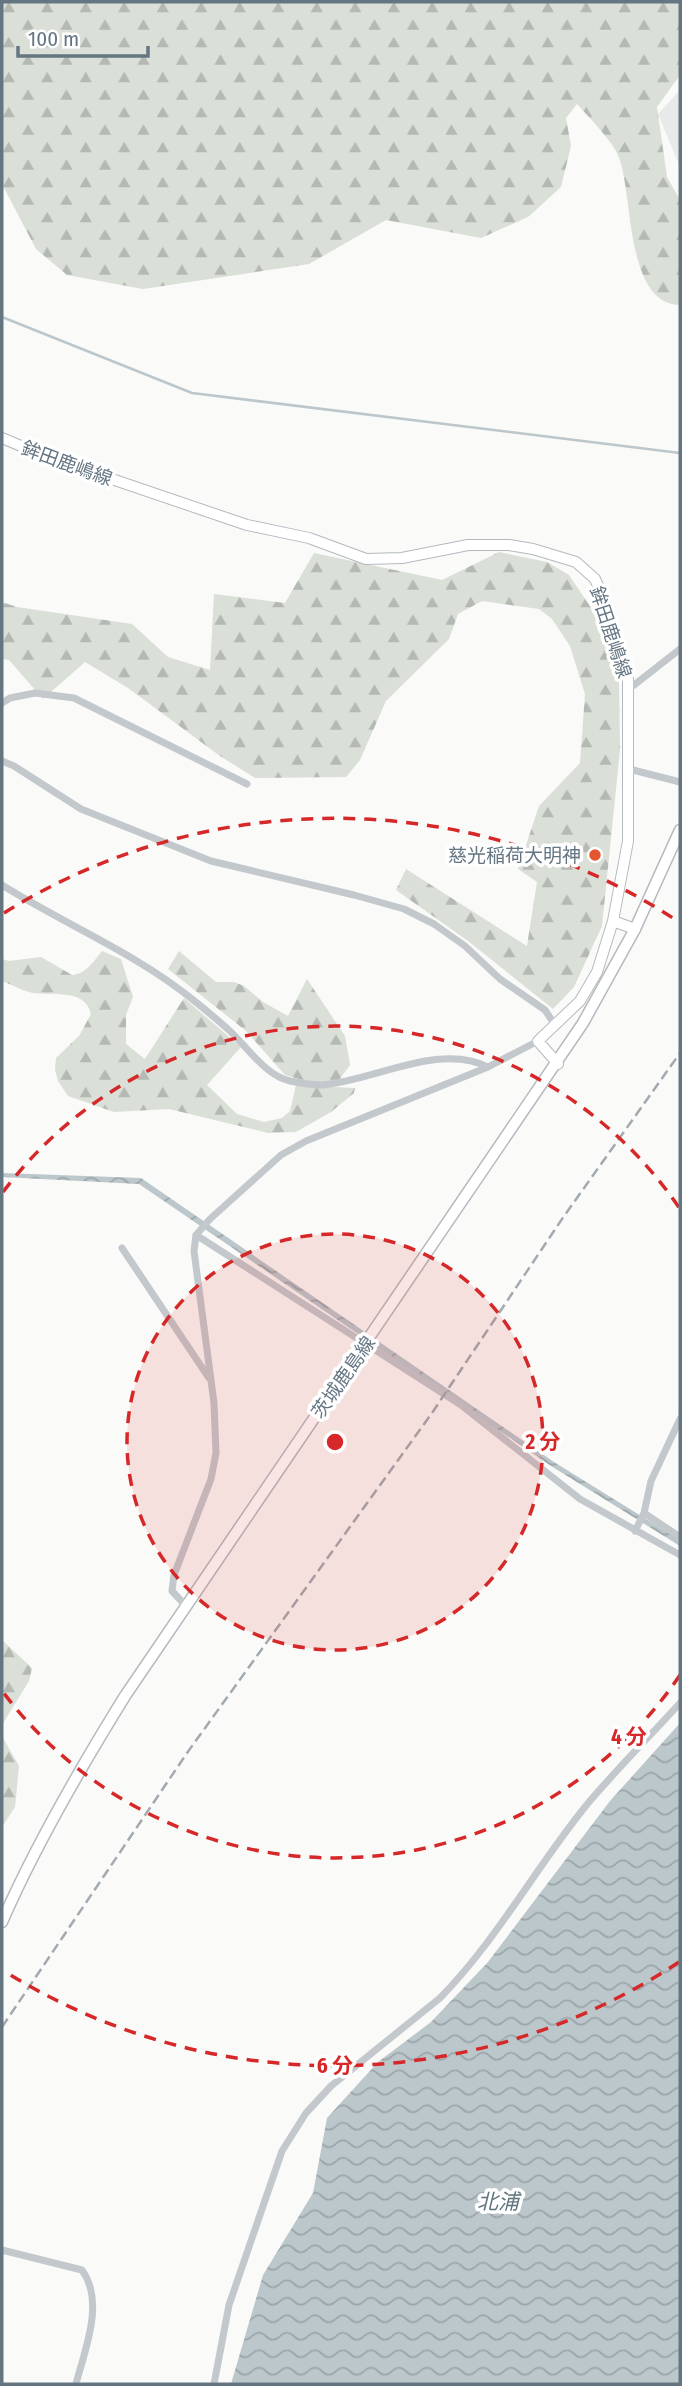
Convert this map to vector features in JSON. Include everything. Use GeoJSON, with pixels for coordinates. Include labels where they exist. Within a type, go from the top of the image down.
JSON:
{"type":"FeatureCollection","features":[{"type":"Feature","properties":{"kind":"main road","name":"鉾田鹿嶋線"},"geometry":{"type":"LineString","coordinates":[[2,438],[50,458],[207,512],[247,525],[309,538],[366,559],[402,558],[468,545],[493,544],[533,549],[576,562],[595,579],[602,590],[626,670],[629,690],[628,841],[603,958],[580,1001],[538,1041]]}},
{"type":"Feature","properties":{"kind":"main road","name":"茨城鹿島線"},"geometry":{"type":"LineString","coordinates":[[2,1922],[95,1745],[186,1606],[558,1064],[601,993],[635,929],[680,830]]}},
{"type":"Feature","properties":{"kind":"main road"},"geometry":{"type":"LineString","coordinates":[[613,921],[635,929]]}},
{"type":"Feature","properties":{"kind":"main road"},"geometry":{"type":"LineString","coordinates":[[538,1041],[558,1064]]}},
{"type":"Feature","properties":{"kind":"street"},"geometry":{"type":"LineString","coordinates":[[629,690],[680,649]]}},
{"type":"Feature","properties":{"kind":"street"},"geometry":{"type":"LineString","coordinates":[[2,703],[10,698],[35,693],[74,698],[247,784]]}},
{"type":"Feature","properties":{"kind":"street"},"geometry":{"type":"LineString","coordinates":[[2,761],[80,809],[211,861],[404,909],[434,924],[465,946],[500,979],[545,1010],[555,1025]]}},
{"type":"Feature","properties":{"kind":"street"},"geometry":{"type":"LineString","coordinates":[[629,769],[680,782]]}},
{"type":"Feature","properties":{"kind":"street"},"geometry":{"type":"LineString","coordinates":[[2,885],[149,969],[190,998],[228,1029],[272,1072],[287,1081],[320,1085],[433,1059],[475,1060],[488,1067]]}},
{"type":"Feature","properties":{"kind":"street"},"geometry":{"type":"LineString","coordinates":[[186,1606],[172,1591],[174,1575],[211,1479],[217,1432],[194,1251],[198,1232],[281,1155],[306,1141],[488,1067],[538,1041]]}},
{"type":"Feature","properties":{"kind":"street"},"geometry":{"type":"LineString","coordinates":[[198,1232],[461,1405],[580,1499],[680,1555]]}},
{"type":"Feature","properties":{"kind":"street"},"geometry":{"type":"LineString","coordinates":[[122,1248],[210,1378]]}},
{"type":"Feature","properties":{"kind":"street"},"geometry":{"type":"LineString","coordinates":[[635,1531],[644,1513],[651,1480],[680,1419]]}},
{"type":"Feature","properties":{"kind":"street"},"geometry":{"type":"LineString","coordinates":[[644,1513],[680,1536]]}},
{"type":"Feature","properties":{"kind":"street"},"geometry":{"type":"LineString","coordinates":[[214,2384],[229,2305],[282,2151],[306,2113],[331,2086],[456,1982],[481,1952],[590,1801],[680,1703]]}},
{"type":"Feature","properties":{"kind":"street"},"geometry":{"type":"LineString","coordinates":[[2,2250],[82,2270],[90,2280],[90,2334],[76,2384]]}},
{"type":"Feature","properties":{"kind":"shaded area"},"geometry":{"type":"Polygon","coordinates":[[[680,90],[680,167],[658,114],[680,90]]]}},
{"type":"Feature","properties":{"kind":"green space"},"geometry":{"type":"Polygon","coordinates":[[[2,2],[680,2],[680,75],[657,107],[667,177],[680,200],[680,305],[662,300],[649,286],[634,244],[618,155],[577,104],[566,118],[571,146],[561,187],[528,217],[481,238],[386,220],[309,264],[143,289],[67,275],[36,249],[2,184],[2,2]]]}},
{"type":"Feature","properties":{"kind":"green space"},"geometry":{"type":"Polygon","coordinates":[[[499,552],[547,562],[569,575],[600,621],[619,682],[620,750],[602,926],[574,987],[553,1009],[468,941],[396,890],[406,869],[527,946],[537,882],[518,869],[539,806],[580,763],[585,694],[570,646],[552,619],[539,609],[482,601],[458,614],[449,639],[386,701],[360,760],[346,777],[255,778],[220,756],[128,688],[85,662],[43,699],[9,660],[2,659],[2,602],[17,607],[132,624],[168,657],[210,670],[214,594],[285,603],[314,553],[442,580],[499,552]]]}},
{"type":"Feature","properties":{"kind":"green space"},"geometry":{"type":"Polygon","coordinates":[[[102,951],[121,959],[133,997],[126,1015],[126,1044],[145,1059],[184,998],[241,1047],[207,1085],[237,1114],[264,1122],[282,1118],[290,1111],[296,1085],[355,1088],[354,1093],[331,1112],[296,1132],[268,1133],[169,1109],[114,1112],[68,1096],[58,1081],[56,1058],[79,1036],[91,1014],[88,1006],[75,997],[33,993],[2,981],[2,959],[9,961],[41,957],[72,975],[86,970],[102,951]]]}},
{"type":"Feature","properties":{"kind":"green space"},"geometry":{"type":"Polygon","coordinates":[[[179,951],[216,982],[234,982],[244,986],[263,1002],[288,1016],[307,979],[345,1036],[350,1065],[339,1080],[316,1084],[285,1075],[246,1031],[168,969],[179,951]]]}},
{"type":"Feature","properties":{"kind":"green space"},"geometry":{"type":"Polygon","coordinates":[[[2,1640],[32,1668],[29,1681],[2,1725],[2,1640]]]}},
{"type":"Feature","properties":{"kind":"green space"},"geometry":{"type":"Polygon","coordinates":[[[2,1736],[19,1766],[15,1807],[2,1827],[2,1736]]]}},
{"type":"Feature","properties":{"kind":"water"},"geometry":{"type":"Polygon","coordinates":[[[2,1173],[141,1178],[554,1462],[680,1540],[680,1546],[551,1466],[139,1184],[2,1177],[2,1173]]]}},
{"type":"Feature","properties":{"kind":"water","name":"北浦"},"geometry":{"type":"Polygon","coordinates":[[[680,1723],[680,2384],[231,2384],[263,2275],[313,2193],[327,2118],[378,2062],[431,2022],[488,1962],[610,1801],[680,1723]]]}},
{"type":"Feature","properties":{"kind":"waterway"},"geometry":{"type":"LineString","coordinates":[[2,317],[192,393],[680,453]]}},
{"type":"Feature","properties":{"kind":"railway"},"geometry":{"type":"LineString","coordinates":[[2,2027],[187,1753],[432,1413],[562,1219],[680,1053]]}},
{"type":"Feature","properties":{"kind":"place","name":"慈光稲荷大明神"},"geometry":{"type":"Point","coordinates":[595,855]}}]}
